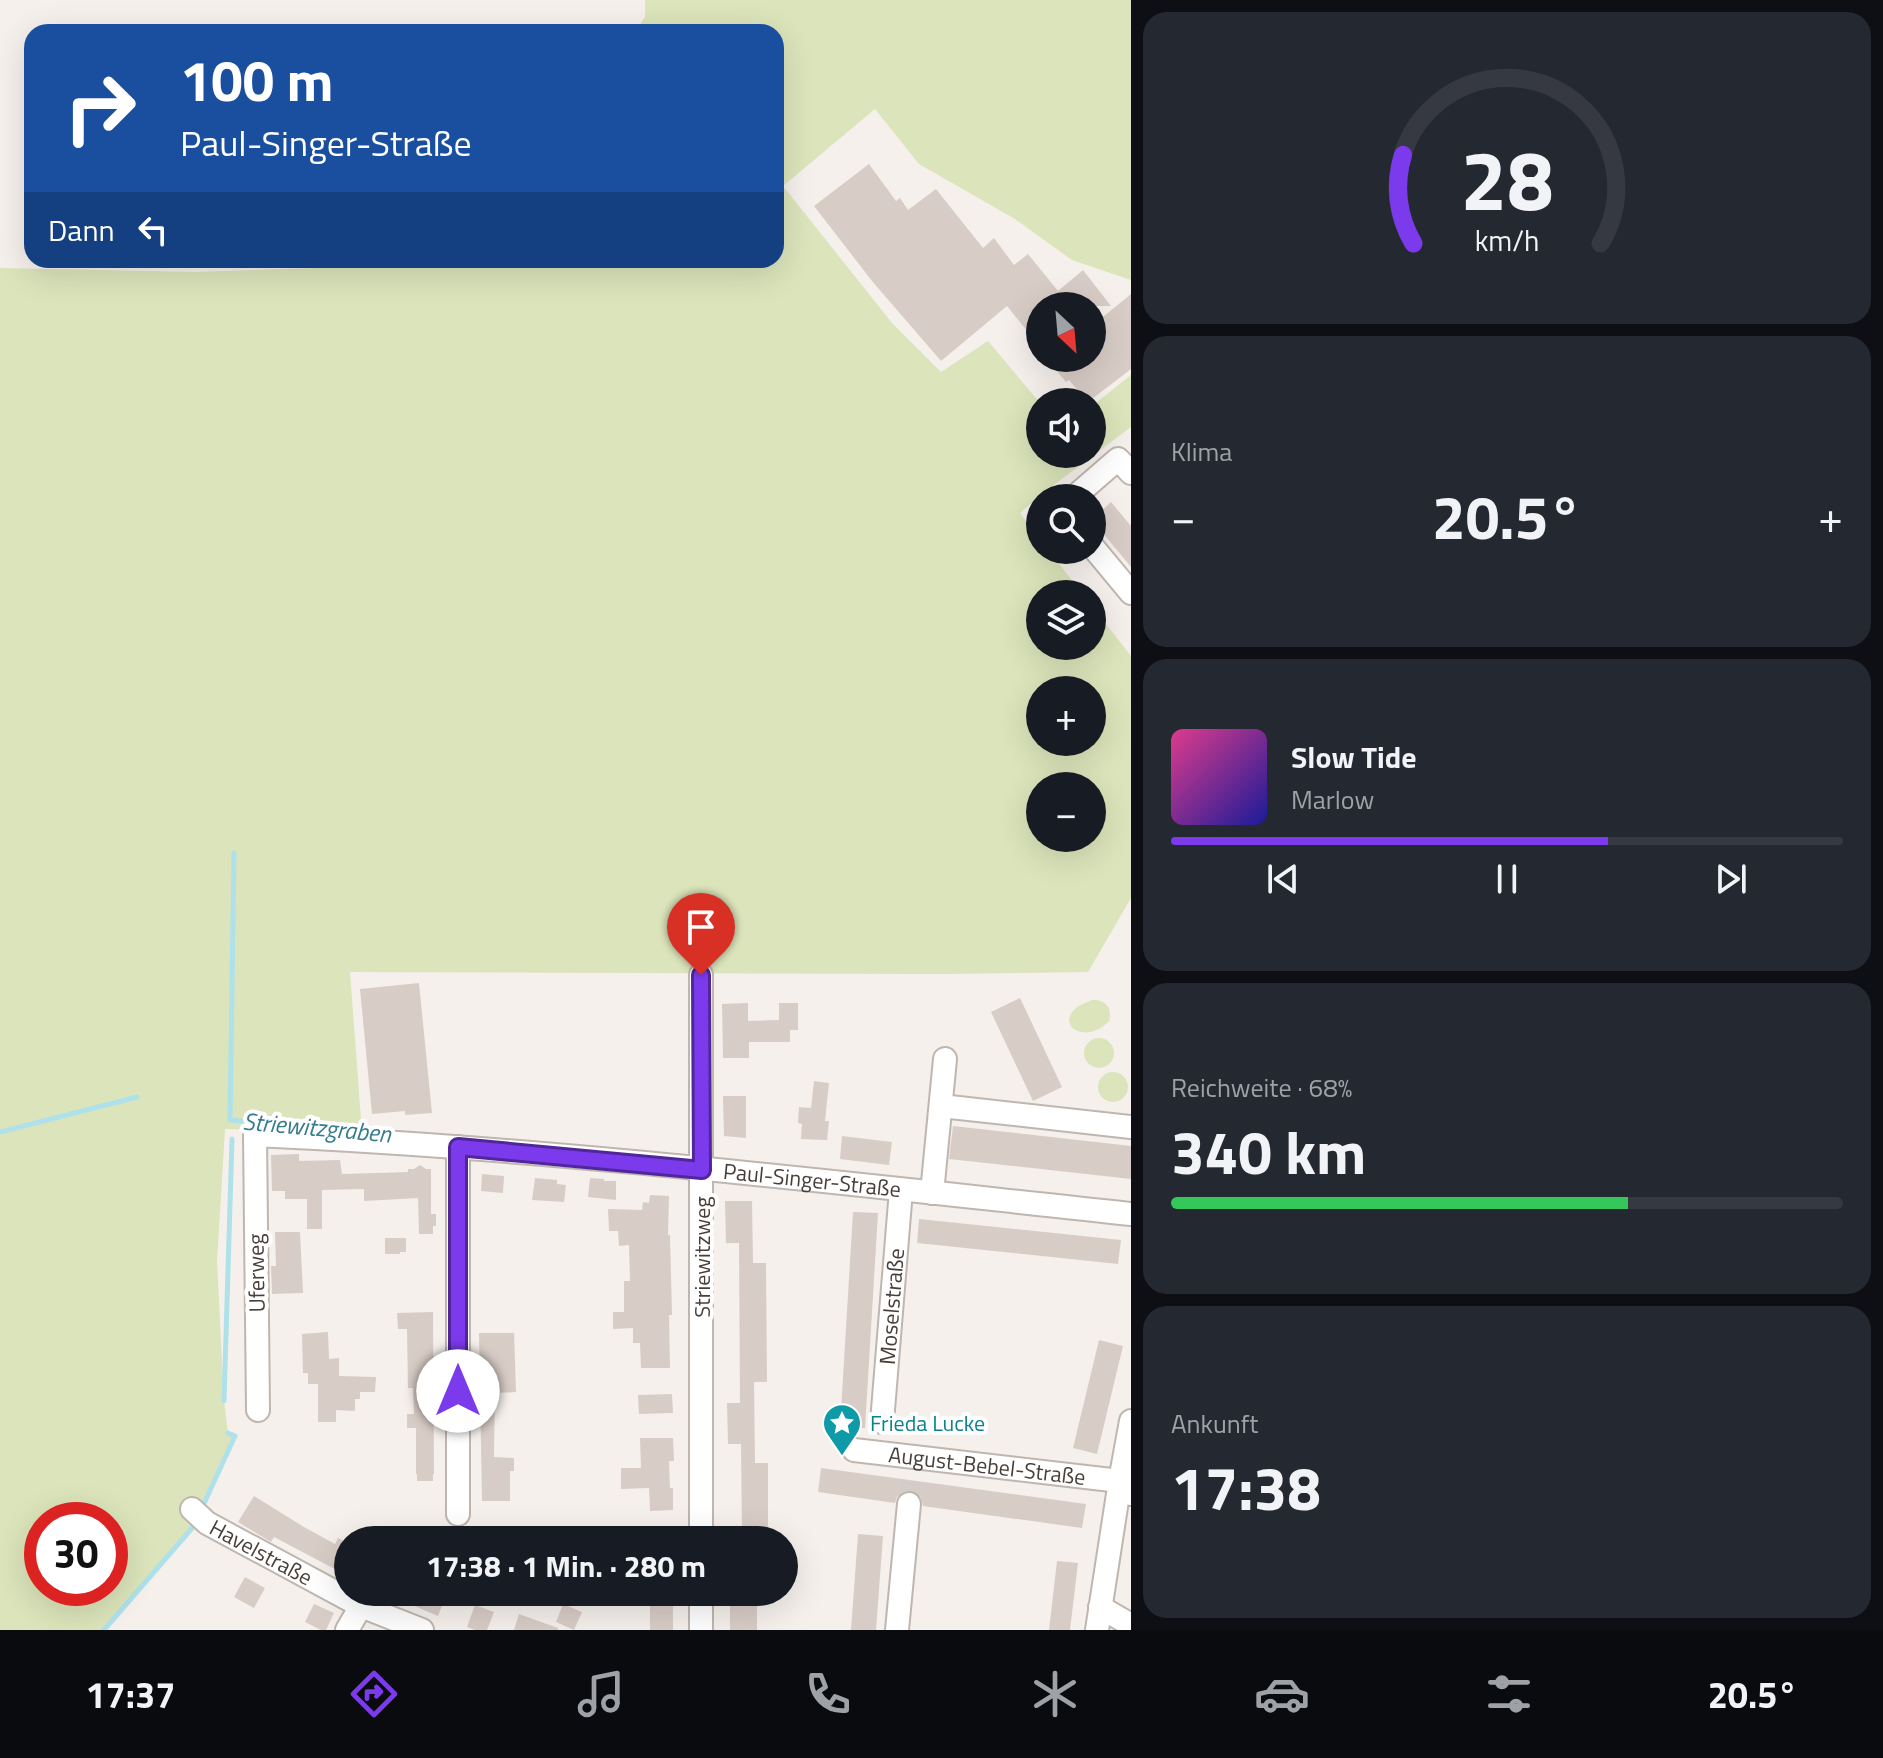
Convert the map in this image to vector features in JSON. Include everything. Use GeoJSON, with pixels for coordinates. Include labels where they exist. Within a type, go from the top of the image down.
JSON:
{"type":"FeatureCollection","features":[{"type":"Feature","properties":{"kind":"street"},"geometry":{"type":"LineString","coordinates":[[1089,484],[1118,459],[1131,473]]}},
{"type":"Feature","properties":{"kind":"street"},"geometry":{"type":"LineString","coordinates":[[1106,563],[1131,593]]}},
{"type":"Feature","properties":{"kind":"street","name":"Striewitzweg"},"geometry":{"type":"LineString","coordinates":[[701,975],[701,1526]]}},
{"type":"Feature","properties":{"kind":"street"},"geometry":{"type":"LineString","coordinates":[[932,1193],[945,1059]]}},
{"type":"Feature","properties":{"kind":"street"},"geometry":{"type":"LineString","coordinates":[[941,1106],[1131,1127]]}},
{"type":"Feature","properties":{"kind":"street","name":"Paul-Singer-Straße"},"geometry":{"type":"LineString","coordinates":[[255,1135],[458,1147],[1131,1214]]}},
{"type":"Feature","properties":{"kind":"street","name":"Uferweg"},"geometry":{"type":"LineString","coordinates":[[255,1135],[258,1410]]}},
{"type":"Feature","properties":{"kind":"street"},"geometry":{"type":"LineString","coordinates":[[458,1147],[458,1514]]}},
{"type":"Feature","properties":{"kind":"street","name":"Moselstraße"},"geometry":{"type":"LineString","coordinates":[[882,1422],[901,1190]]}},
{"type":"Feature","properties":{"kind":"street"},"geometry":{"type":"LineString","coordinates":[[1131,1421],[1125,1488],[1098,1619],[1131,1625]]}},
{"type":"Feature","properties":{"kind":"street","name":"August-Bebel-Straße"},"geometry":{"type":"LineString","coordinates":[[854,1450],[912,1469],[1125,1488]]}},
{"type":"Feature","properties":{"kind":"street"},"geometry":{"type":"LineString","coordinates":[[897,1630],[909,1504]]}},
{"type":"Feature","properties":{"kind":"street","name":"Havelstraße"},"geometry":{"type":"LineString","coordinates":[[200,1516],[334,1591]]}},
{"type":"Feature","properties":{"kind":"street"},"geometry":{"type":"LineString","coordinates":[[347,1630],[361,1606]]}},
{"type":"Feature","properties":{"kind":"street","name":"Havelstraße"},"geometry":{"type":"LineString","coordinates":[[361,1606],[422,1630]]}},
{"type":"Feature","properties":{"kind":"street"},"geometry":{"type":"LineString","coordinates":[[701,1606],[701,1630]]}},
{"type":"Feature","properties":{"kind":"green space"},"geometry":{"type":"Polygon","coordinates":[[[645,0],[1131,0],[1131,280],[1072,260],[1015,219],[919,164],[875,109],[784,185],[784,24],[640,24],[645,17],[645,0]]]}},
{"type":"Feature","properties":{"kind":"green space"},"geometry":{"type":"Polygon","coordinates":[[[784,187],[892,323],[941,372],[988,341],[1027,388],[1026,468],[1077,468],[1055,484],[1026,484],[1026,508],[1020,513],[1026,521],[1026,564],[1059,564],[1072,580],[1026,580],[1026,660],[1106,660],[1106,624],[1131,656],[1131,898],[1088,972],[350,972],[362,1133],[225,1129],[217,1262],[224,1401],[228,1433],[235,1436],[193,1527],[128,1602],[128,1502],[24,1502],[24,1606],[125,1606],[104,1630],[0,1630],[0,268],[195,272],[318,268],[784,268],[784,187]]]}},
{"type":"Feature","properties":{"kind":"green space"},"geometry":{"type":"Polygon","coordinates":[[[1131,375],[1131,427],[1106,446],[1106,395],[1131,375]]]}},
{"type":"Feature","properties":{"kind":"green space"},"geometry":{"type":"Polygon","coordinates":[[[1092,1000],[1107,1005],[1109,1021],[1092,1032],[1077,1031],[1069,1023],[1070,1017],[1074,1010],[1092,1000]]]}},
{"type":"Feature","properties":{"kind":"green space"},"geometry":{"type":"Polygon","coordinates":[[[1099,1038],[1110,1042],[1114,1053],[1110,1064],[1099,1068],[1088,1064],[1084,1053],[1088,1042],[1099,1038]]]}},
{"type":"Feature","properties":{"kind":"green space"},"geometry":{"type":"Polygon","coordinates":[[[1113,1072],[1124,1076],[1128,1087],[1124,1098],[1113,1102],[1102,1098],[1098,1087],[1102,1076],[1113,1072]]]}},
{"type":"Feature","properties":{"kind":"building"},"geometry":{"type":"Polygon","coordinates":[[[869,164],[896,201],[900,198],[908,210],[936,189],[983,248],[994,238],[1014,265],[1028,254],[1058,291],[1083,270],[1100,292],[1026,292],[1026,330],[1007,306],[941,361],[872,281],[814,206],[869,164]]]}},
{"type":"Feature","properties":{"kind":"building"},"geometry":{"type":"Polygon","coordinates":[[[1131,294],[1131,369],[1106,388],[1076,388],[1058,372],[1106,372],[1106,315],[1131,294]]]}},
{"type":"Feature","properties":{"kind":"building"},"geometry":{"type":"Polygon","coordinates":[[[1111,502],[1131,526],[1131,567],[1106,537],[1106,507],[1111,502]]]}},
{"type":"Feature","properties":{"kind":"building"},"geometry":{"type":"Polygon","coordinates":[[[419,983],[432,1113],[405,1115],[405,1111],[372,1114],[360,989],[419,983]]]}},
{"type":"Feature","properties":{"kind":"building"},"geometry":{"type":"Polygon","coordinates":[[[1020,998],[1062,1087],[1033,1101],[991,1012],[1020,998]]]}},
{"type":"Feature","properties":{"kind":"building"},"geometry":{"type":"Polygon","coordinates":[[[748,1003],[748,1021],[779,1020],[779,1003],[798,1003],[798,1030],[790,1030],[790,1042],[749,1042],[749,1058],[723,1058],[722,1004],[748,1003]]]}},
{"type":"Feature","properties":{"kind":"building"},"geometry":{"type":"Polygon","coordinates":[[[814,1081],[829,1083],[825,1121],[829,1121],[827,1140],[801,1139],[799,1107],[811,1108],[814,1081]]]}},
{"type":"Feature","properties":{"kind":"building"},"geometry":{"type":"Polygon","coordinates":[[[723,1096],[746,1096],[746,1138],[724,1136],[723,1096]]]}},
{"type":"Feature","properties":{"kind":"building"},"geometry":{"type":"Polygon","coordinates":[[[953,1126],[1131,1146],[1131,1179],[949,1159],[953,1126]]]}},
{"type":"Feature","properties":{"kind":"building"},"geometry":{"type":"Polygon","coordinates":[[[842,1136],[892,1142],[889,1165],[840,1159],[842,1136]]]}},
{"type":"Feature","properties":{"kind":"building"},"geometry":{"type":"Polygon","coordinates":[[[299,1154],[299,1161],[340,1160],[342,1174],[408,1172],[408,1169],[420,1165],[431,1169],[431,1214],[436,1214],[433,1234],[419,1234],[418,1198],[364,1201],[364,1189],[322,1190],[322,1229],[307,1229],[307,1199],[285,1199],[285,1191],[272,1191],[271,1155],[299,1154]]]}},
{"type":"Feature","properties":{"kind":"building"},"geometry":{"type":"Polygon","coordinates":[[[482,1174],[504,1176],[503,1193],[481,1191],[482,1174]]]}},
{"type":"Feature","properties":{"kind":"building"},"geometry":{"type":"Polygon","coordinates":[[[535,1178],[557,1180],[557,1184],[566,1185],[564,1202],[532,1200],[535,1178]]]}},
{"type":"Feature","properties":{"kind":"building"},"geometry":{"type":"Polygon","coordinates":[[[590,1178],[616,1181],[616,1200],[588,1197],[590,1178]]]}},
{"type":"Feature","properties":{"kind":"building"},"geometry":{"type":"Polygon","coordinates":[[[650,1195],[669,1196],[670,1368],[641,1368],[640,1343],[633,1343],[633,1328],[613,1329],[613,1312],[624,1312],[624,1281],[630,1281],[629,1245],[619,1246],[618,1231],[609,1231],[608,1209],[642,1210],[643,1202],[649,1203],[650,1195]]]}},
{"type":"Feature","properties":{"kind":"building"},"geometry":{"type":"Polygon","coordinates":[[[725,1201],[752,1201],[753,1263],[766,1263],[767,1382],[754,1382],[755,1463],[768,1463],[768,1526],[742,1526],[741,1444],[728,1444],[727,1403],[740,1403],[739,1243],[726,1243],[725,1201]]]}},
{"type":"Feature","properties":{"kind":"building"},"geometry":{"type":"Polygon","coordinates":[[[853,1212],[878,1213],[865,1428],[840,1427],[853,1212]]]}},
{"type":"Feature","properties":{"kind":"building"},"geometry":{"type":"Polygon","coordinates":[[[919,1219],[1121,1240],[1118,1264],[917,1243],[919,1219]]]}},
{"type":"Feature","properties":{"kind":"building"},"geometry":{"type":"Polygon","coordinates":[[[275,1232],[300,1232],[303,1293],[272,1294],[271,1266],[276,1266],[275,1232]]]}},
{"type":"Feature","properties":{"kind":"building"},"geometry":{"type":"Polygon","coordinates":[[[385,1238],[406,1238],[406,1252],[385,1254],[385,1238]]]}},
{"type":"Feature","properties":{"kind":"building"},"geometry":{"type":"Polygon","coordinates":[[[433,1312],[434,1474],[433,1481],[417,1481],[416,1428],[407,1428],[407,1414],[414,1414],[413,1388],[408,1388],[407,1329],[398,1329],[397,1313],[433,1312]]]}},
{"type":"Feature","properties":{"kind":"building"},"geometry":{"type":"Polygon","coordinates":[[[328,1332],[329,1359],[339,1358],[339,1376],[376,1377],[375,1392],[360,1392],[360,1399],[355,1399],[355,1411],[336,1410],[336,1422],[318,1422],[318,1384],[308,1384],[308,1373],[303,1373],[302,1334],[328,1332]]]}},
{"type":"Feature","properties":{"kind":"building"},"geometry":{"type":"Polygon","coordinates":[[[479,1333],[514,1333],[516,1392],[495,1393],[494,1457],[514,1458],[514,1471],[510,1471],[510,1501],[482,1501],[479,1333]]]}},
{"type":"Feature","properties":{"kind":"building"},"geometry":{"type":"Polygon","coordinates":[[[1099,1340],[1123,1346],[1097,1454],[1073,1448],[1099,1340]]]}},
{"type":"Feature","properties":{"kind":"building"},"geometry":{"type":"Polygon","coordinates":[[[672,1394],[673,1413],[639,1414],[638,1395],[672,1394]]]}},
{"type":"Feature","properties":{"kind":"building"},"geometry":{"type":"Polygon","coordinates":[[[640,1438],[673,1438],[674,1461],[669,1461],[673,1510],[650,1511],[649,1488],[621,1489],[621,1468],[641,1468],[640,1438]]]}},
{"type":"Feature","properties":{"kind":"building"},"geometry":{"type":"Polygon","coordinates":[[[821,1468],[1086,1504],[1082,1528],[923,1506],[918,1493],[911,1490],[903,1492],[895,1503],[818,1492],[821,1468]]]}},
{"type":"Feature","properties":{"kind":"building"},"geometry":{"type":"Polygon","coordinates":[[[254,1496],[334,1543],[334,1569],[274,1537],[271,1542],[238,1522],[254,1496]]]}},
{"type":"Feature","properties":{"kind":"building"},"geometry":{"type":"Polygon","coordinates":[[[858,1534],[883,1536],[876,1630],[851,1630],[858,1534]]]}},
{"type":"Feature","properties":{"kind":"building"},"geometry":{"type":"Polygon","coordinates":[[[1057,1561],[1078,1563],[1070,1630],[1049,1630],[1057,1561]]]}},
{"type":"Feature","properties":{"kind":"building"},"geometry":{"type":"Polygon","coordinates":[[[245,1577],[265,1588],[254,1608],[234,1597],[245,1577]]]}},
{"type":"Feature","properties":{"kind":"building"},"geometry":{"type":"Polygon","coordinates":[[[314,1604],[334,1613],[326,1630],[305,1622],[314,1604]]]}},
{"type":"Feature","properties":{"kind":"building"},"geometry":{"type":"Polygon","coordinates":[[[415,1606],[442,1606],[438,1616],[415,1606]]]}},
{"type":"Feature","properties":{"kind":"building"},"geometry":{"type":"Polygon","coordinates":[[[475,1606],[494,1612],[487,1630],[467,1627],[475,1606]]]}},
{"type":"Feature","properties":{"kind":"building"},"geometry":{"type":"Polygon","coordinates":[[[562,1606],[582,1612],[574,1630],[556,1622],[562,1606]]]}},
{"type":"Feature","properties":{"kind":"building"},"geometry":{"type":"Polygon","coordinates":[[[650,1606],[673,1606],[673,1630],[650,1630],[650,1606]]]}},
{"type":"Feature","properties":{"kind":"building"},"geometry":{"type":"Polygon","coordinates":[[[730,1606],[757,1606],[757,1630],[730,1630],[730,1606]]]}},
{"type":"Feature","properties":{"kind":"building"},"geometry":{"type":"Polygon","coordinates":[[[519,1614],[558,1628],[558,1630],[514,1630],[519,1614]]]}},
{"type":"Feature","properties":{"kind":"waterway","name":"Striewitzgraben"},"geometry":{"type":"LineString","coordinates":[[234,853],[230,1120],[294,1126]]}},
{"type":"Feature","properties":{"kind":"waterway"},"geometry":{"type":"LineString","coordinates":[[0,1132],[137,1097]]}},
{"type":"Feature","properties":{"kind":"waterway","name":"Striewitzgraben"},"geometry":{"type":"LineString","coordinates":[[224,1401],[232,1139]]}},
{"type":"Feature","properties":{"kind":"waterway","name":"Striewitzgraben"},"geometry":{"type":"LineString","coordinates":[[202,1508],[235,1436],[228,1433]]}},
{"type":"Feature","properties":{"kind":"waterway","name":"Striewitzgraben"},"geometry":{"type":"LineString","coordinates":[[104,1630],[196,1521]]}},
{"type":"Feature","properties":{"kind":"tunnel"},"geometry":{"type":"LineString","coordinates":[[909,1504],[911,1480]]}},
{"type":"Feature","properties":{"kind":"place","name":"Frieda Lucke"},"geometry":{"type":"Point","coordinates":[842,1457]}},
{"type":"Feature","properties":{"kind":"route"},"geometry":{"type":"LineString","coordinates":[[458,1391],[458,1147],[702,1170],[701,975]]}}]}
